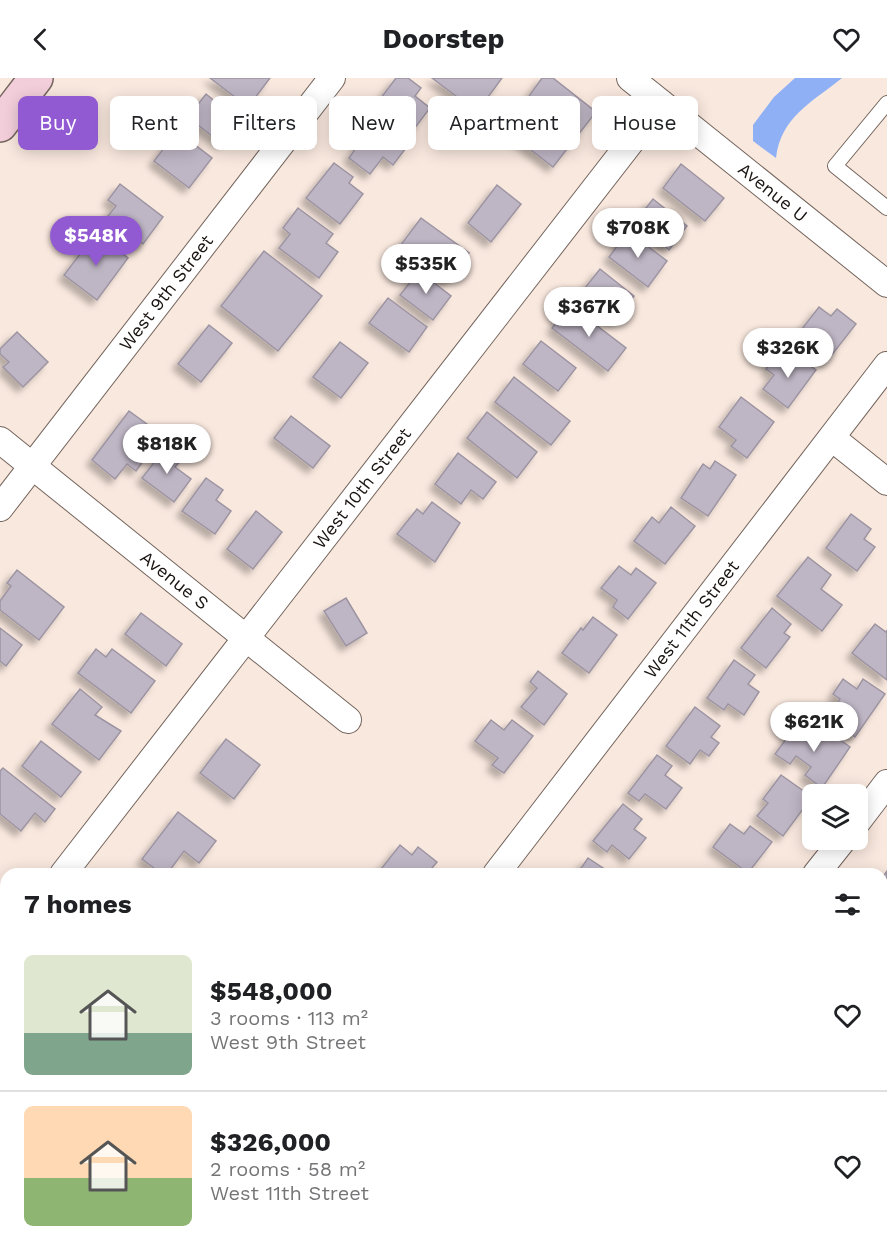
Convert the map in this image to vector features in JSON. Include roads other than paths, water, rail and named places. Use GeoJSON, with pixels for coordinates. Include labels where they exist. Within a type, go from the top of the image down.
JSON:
{"type":"FeatureCollection","features":[{"type":"Feature","properties":{"kind":"main road"},"geometry":{"type":"LineString","coordinates":[[0,125],[36,78]]}},
{"type":"Feature","properties":{"kind":"street","name":"West 9th Street"},"geometry":{"type":"LineString","coordinates":[[0,508],[332,78]]}},
{"type":"Feature","properties":{"kind":"street","name":"Avenue U"},"geometry":{"type":"LineString","coordinates":[[630,78],[651,96]]}},
{"type":"Feature","properties":{"kind":"street","name":"Avenue U"},"geometry":{"type":"LineString","coordinates":[[698,133],[887,284]]}},
{"type":"Feature","properties":{"kind":"street","name":"West 10th Street"},"geometry":{"type":"LineString","coordinates":[[68,868],[625,150]]}},
{"type":"Feature","properties":{"kind":"street","name":"West 11th Street"},"geometry":{"type":"LineString","coordinates":[[501,868],[887,365]]}},
{"type":"Feature","properties":{"kind":"street"},"geometry":{"type":"LineString","coordinates":[[832,438],[887,482]]}},
{"type":"Feature","properties":{"kind":"street","name":"Avenue S"},"geometry":{"type":"LineString","coordinates":[[0,440],[348,720]]}},
{"type":"Feature","properties":{"kind":"street"},"geometry":{"type":"LineString","coordinates":[[868,807],[887,783]]}},
{"type":"Feature","properties":{"kind":"street"},"geometry":{"type":"LineString","coordinates":[[821,868],[835,850]]}},
{"type":"Feature","properties":{"kind":"lane"},"geometry":{"type":"LineString","coordinates":[[887,102],[835,166],[887,208]]}},
{"type":"Feature","properties":{"kind":"water"},"geometry":{"type":"Polygon","coordinates":[[[795,78],[842,78],[809,103],[791,121],[779,144],[776,158],[753,141],[753,125],[774,97],[795,78]]]}}]}
